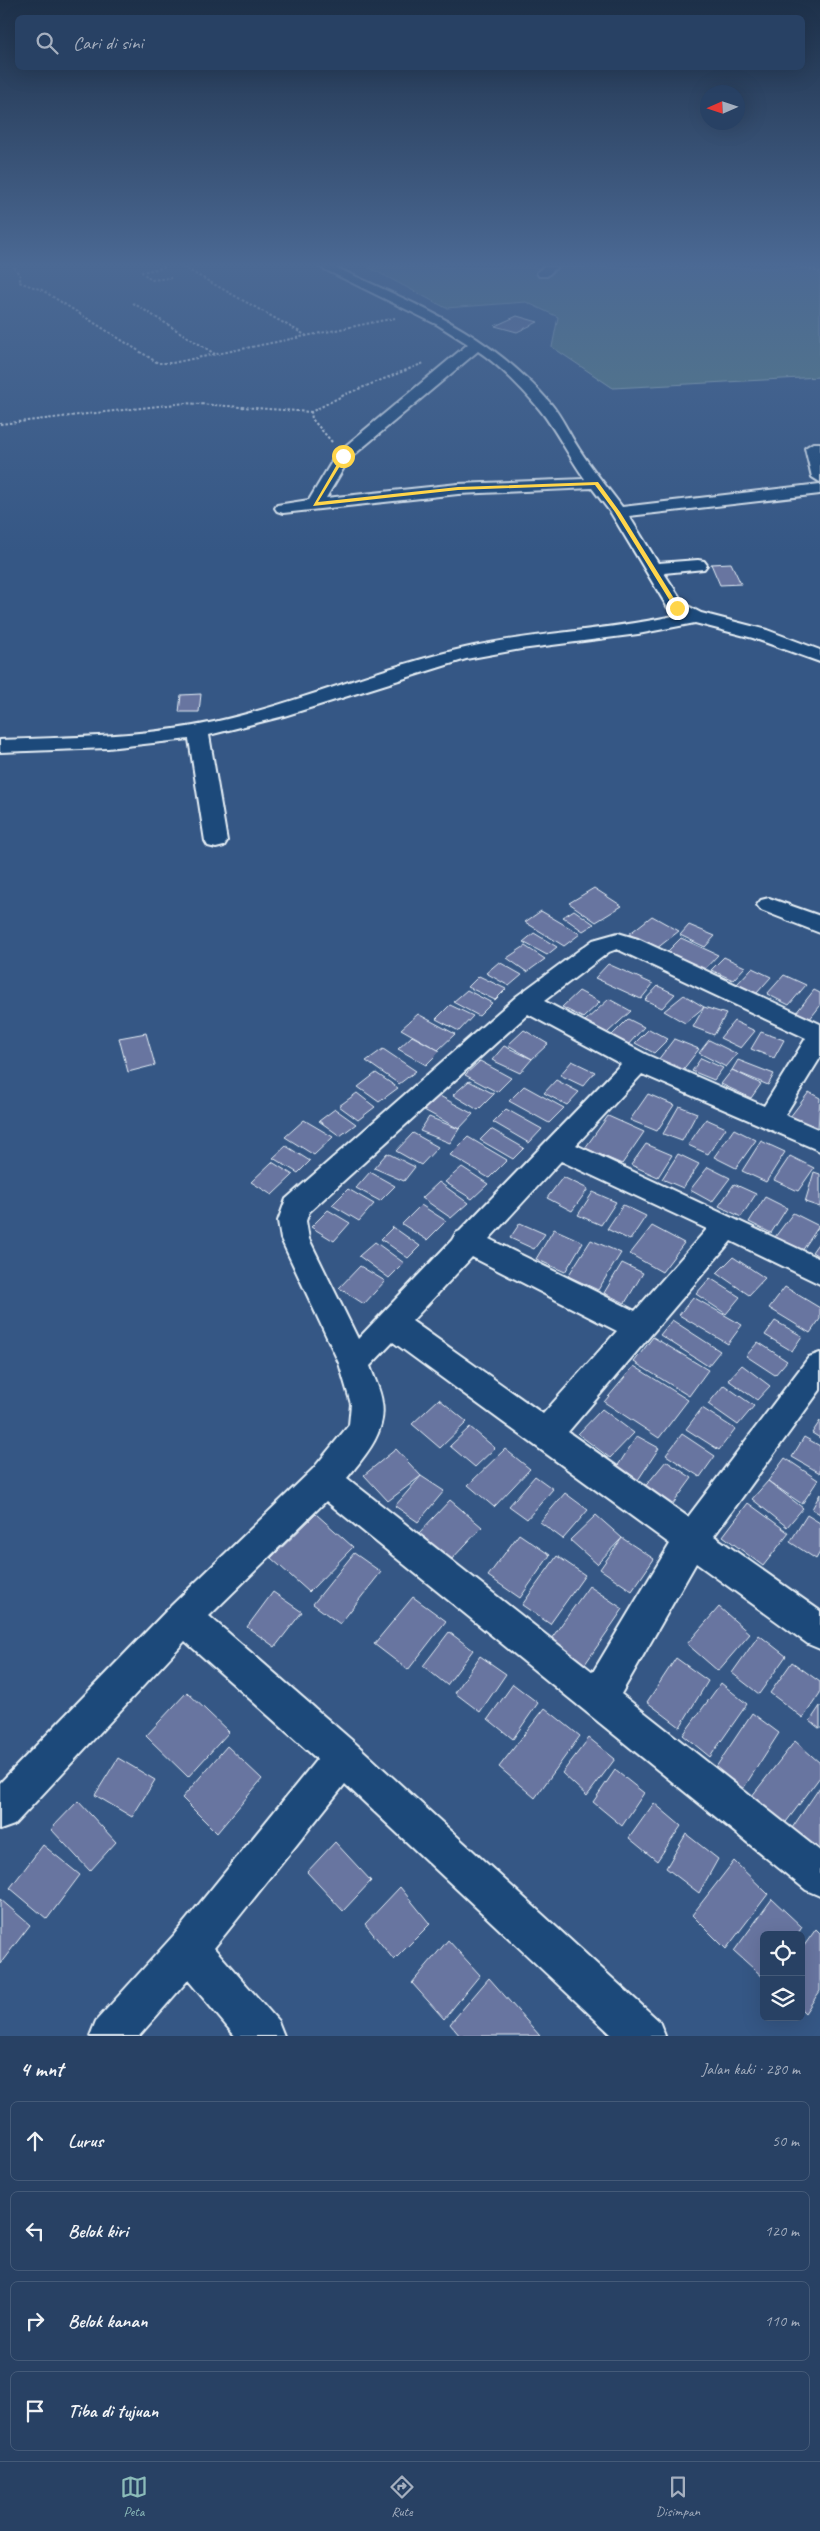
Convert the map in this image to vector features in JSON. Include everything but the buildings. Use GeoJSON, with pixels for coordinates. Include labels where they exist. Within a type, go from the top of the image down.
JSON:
{"type":"FeatureCollection","features":[{"type":"Feature","properties":{"kind":"street"},"geometry":{"type":"LineString","coordinates":[[314,504],[343,456],[456,362]]}},
{"type":"Feature","properties":{"kind":"street"},"geometry":{"type":"LineString","coordinates":[[499,362],[539,399],[573,452],[618,512],[677,608],[695,617],[760,634],[820,656]]}},
{"type":"Feature","properties":{"kind":"street"},"geometry":{"type":"LineString","coordinates":[[820,448],[813,448],[820,477]]}},
{"type":"Feature","properties":{"kind":"street"},"geometry":{"type":"LineString","coordinates":[[283,508],[458,489],[596,483]]}},
{"type":"Feature","properties":{"kind":"street"},"geometry":{"type":"LineString","coordinates":[[618,512],[820,489]]}},
{"type":"Feature","properties":{"kind":"street"},"geometry":{"type":"LineString","coordinates":[[654,568],[698,565]]}},
{"type":"Feature","properties":{"kind":"street"},"geometry":{"type":"LineString","coordinates":[[0,746],[169,736],[198,731],[239,723],[463,654],[510,644],[651,628],[695,617]]}},
{"type":"Feature","properties":{"kind":"street"},"geometry":{"type":"LineString","coordinates":[[198,731],[216,841]]}},
{"type":"Feature","properties":{"kind":"street"},"geometry":{"type":"LineString","coordinates":[[769,905],[820,925]]}},
{"type":"Feature","properties":{"kind":"street"},"geometry":{"type":"LineString","coordinates":[[0,1811],[184,1617],[325,1480],[353,1446],[364,1428],[367,1404],[354,1363],[295,1239],[292,1221],[296,1207],[526,1002],[602,946],[618,941],[820,1035],[769,1119]]}},
{"type":"Feature","properties":{"kind":"street"},"geometry":{"type":"LineString","coordinates":[[526,1002],[638,1062],[820,1141]]}},
{"type":"Feature","properties":{"kind":"street"},"geometry":{"type":"LineString","coordinates":[[354,1363],[466,1242],[638,1062]]}},
{"type":"Feature","properties":{"kind":"street"},"geometry":{"type":"LineString","coordinates":[[556,1147],[727,1226],[820,1272]]}},
{"type":"Feature","properties":{"kind":"street"},"geometry":{"type":"LineString","coordinates":[[545,1435],[727,1226]]}},
{"type":"Feature","properties":{"kind":"street"},"geometry":{"type":"LineString","coordinates":[[466,1242],[638,1327]]}},
{"type":"Feature","properties":{"kind":"street"},"geometry":{"type":"LineString","coordinates":[[391,1323],[820,1632]]}},
{"type":"Feature","properties":{"kind":"street"},"geometry":{"type":"LineString","coordinates":[[598,1698],[691,1540],[820,1366]]}},
{"type":"Feature","properties":{"kind":"street"},"geometry":{"type":"LineString","coordinates":[[325,1480],[820,1876]]}},
{"type":"Feature","properties":{"kind":"street"},"geometry":{"type":"LineString","coordinates":[[184,1617],[343,1757],[644,2036]]}},
{"type":"Feature","properties":{"kind":"street"},"geometry":{"type":"LineString","coordinates":[[111,2036],[188,1949],[343,1757]]}},
{"type":"Feature","properties":{"kind":"street"},"geometry":{"type":"LineString","coordinates":[[188,1949],[263,2036]]}},
{"type":"Feature","properties":{"kind":"path"},"geometry":{"type":"LineString","coordinates":[[156,362],[172,364],[181,362]]}},
{"type":"Feature","properties":{"kind":"path"},"geometry":{"type":"LineString","coordinates":[[0,424],[185,402],[311,412],[346,394],[426,362]]}},
{"type":"Feature","properties":{"kind":"path"},"geometry":{"type":"LineString","coordinates":[[311,412],[312,419],[343,456]]}},
{"type":"Feature","properties":{"kind":"green space"},"geometry":{"type":"Polygon","coordinates":[[[574,362],[820,362],[820,377],[613,388],[574,362]]]}},
{"type":"Feature","properties":{"kind":"route"},"geometry":{"type":"LineString","coordinates":[[343,456],[314,504],[458,489],[596,483],[618,512],[677,608]]}}]}
